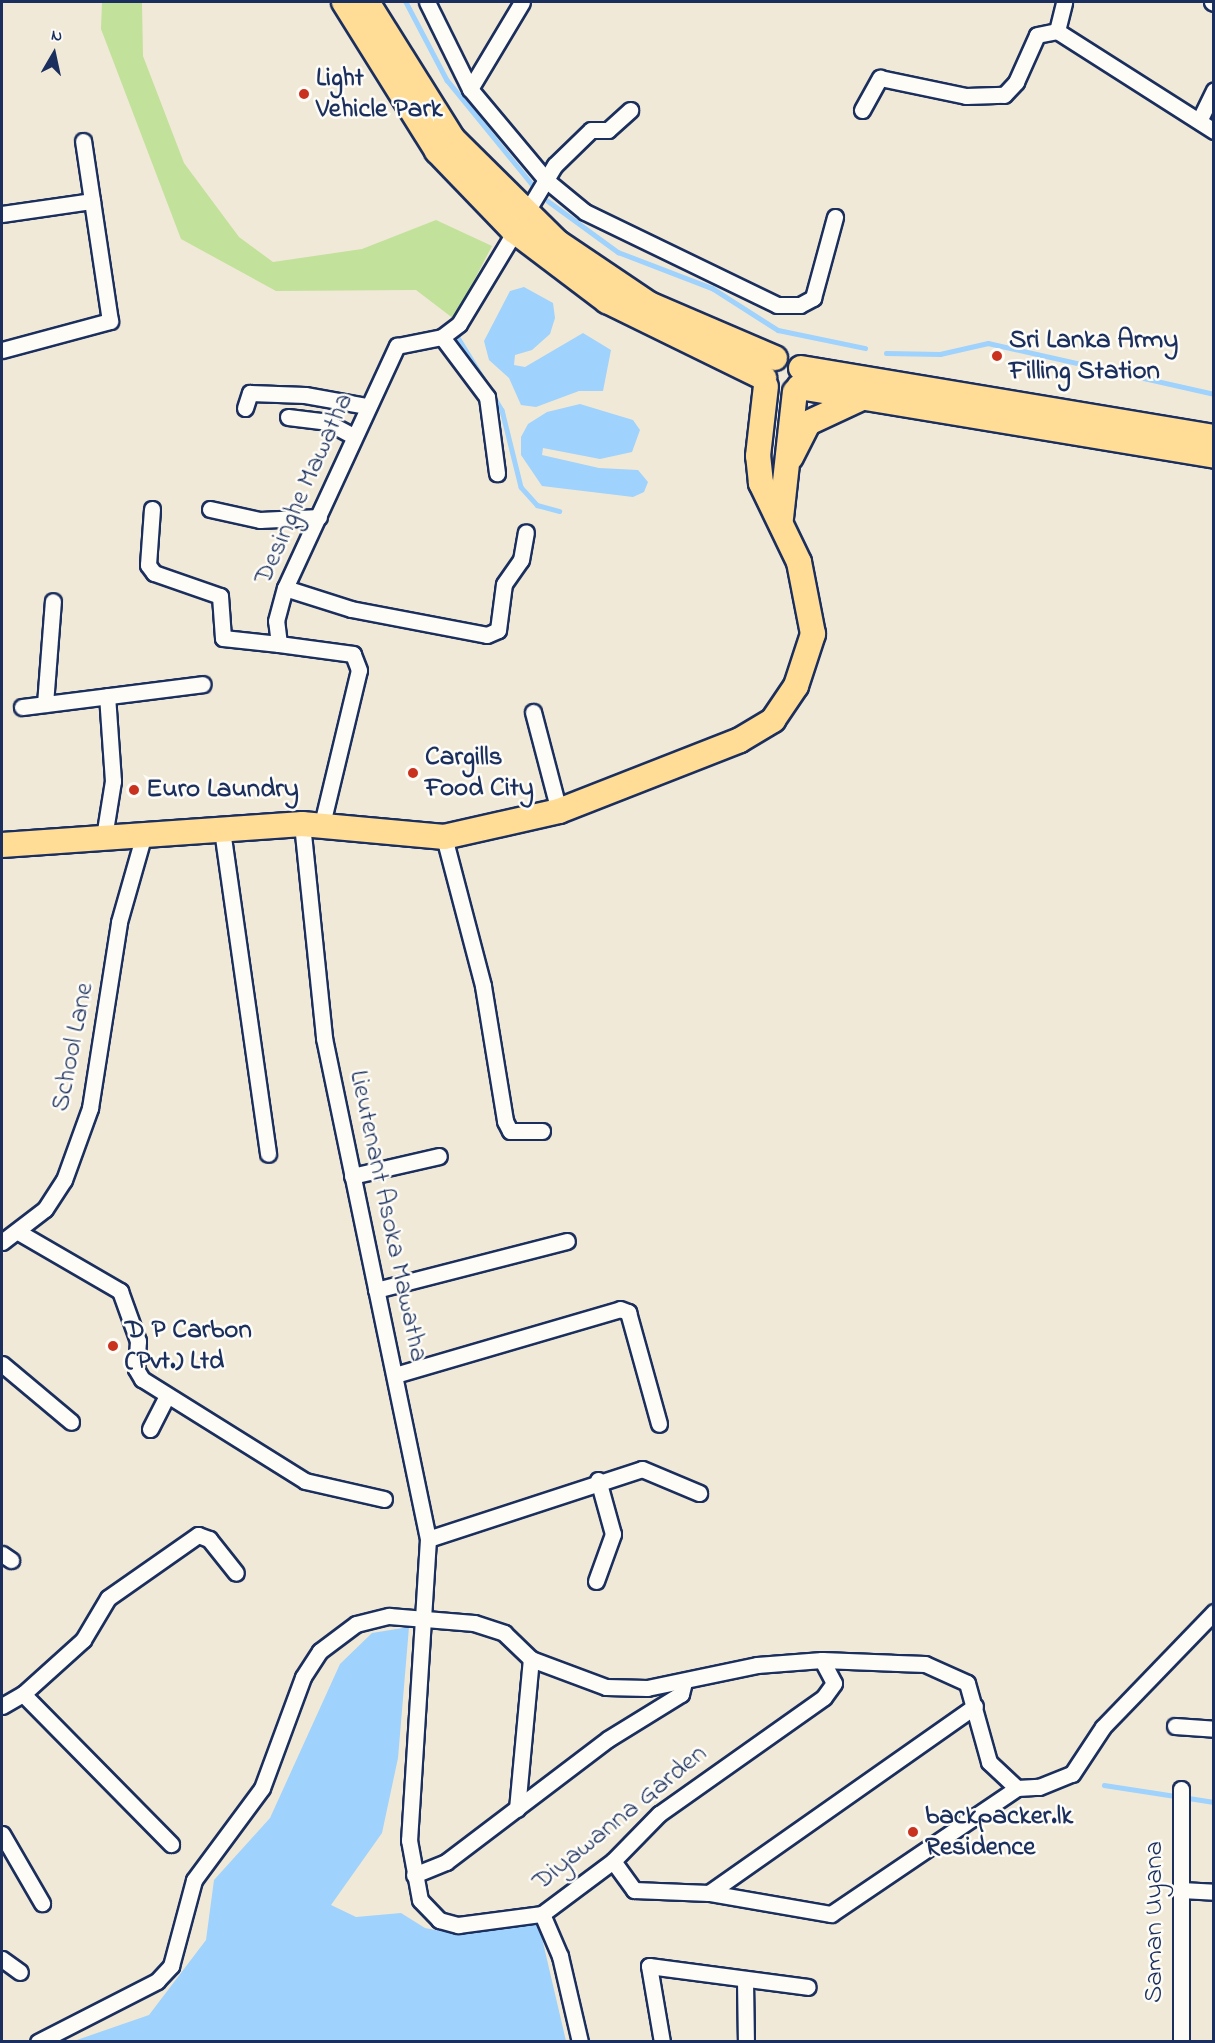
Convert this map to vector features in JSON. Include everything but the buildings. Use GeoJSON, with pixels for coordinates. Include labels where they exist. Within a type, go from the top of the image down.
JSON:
{"type":"FeatureCollection","features":[{"type":"Feature","properties":{"kind":"main road"},"geometry":{"type":"LineString","coordinates":[[344,2],[437,151],[519,223],[649,304],[768,374],[777,394],[799,382],[1214,437]]}},
{"type":"Feature","properties":{"kind":"main road"},"geometry":{"type":"LineString","coordinates":[[367,2],[453,139],[519,223]]}},
{"type":"Feature","properties":{"kind":"main road"},"geometry":{"type":"LineString","coordinates":[[768,374],[793,359],[799,382],[785,469],[781,518]]}},
{"type":"Feature","properties":{"kind":"main road"},"geometry":{"type":"LineString","coordinates":[[2,845],[312,824],[444,837],[559,811],[740,740],[773,720],[796,686],[813,634],[807,589],[781,518],[761,483],[758,456],[768,374]]}},
{"type":"Feature","properties":{"kind":"main road"},"geometry":{"type":"LineString","coordinates":[[799,382],[864,397],[1214,456]]}},
{"type":"Feature","properties":{"kind":"main road"},"geometry":{"type":"LineString","coordinates":[[785,469],[808,423],[864,397]]}},
{"type":"Feature","properties":{"kind":"street"},"geometry":{"type":"LineString","coordinates":[[427,2],[470,89],[546,180],[585,212],[777,305],[800,305],[813,298],[835,217]]}},
{"type":"Feature","properties":{"kind":"street"},"geometry":{"type":"LineString","coordinates":[[470,89],[522,2]]}},
{"type":"Feature","properties":{"kind":"street"},"geometry":{"type":"LineString","coordinates":[[1057,31],[1064,2]]}},
{"type":"Feature","properties":{"kind":"street"},"geometry":{"type":"LineString","coordinates":[[862,110],[880,78],[966,96],[1004,95],[1016,82],[1037,35],[1057,31],[1200,119],[1214,131]]}},
{"type":"Feature","properties":{"kind":"street"},"geometry":{"type":"LineString","coordinates":[[1200,119],[1214,90]]}},
{"type":"Feature","properties":{"kind":"street"},"geometry":{"type":"LineString","coordinates":[[497,473],[487,397],[442,337],[459,324],[546,180],[591,130],[608,130],[630,110]]}},
{"type":"Feature","properties":{"kind":"street"},"geometry":{"type":"LineString","coordinates":[[2,350],[110,321],[83,141]]}},
{"type":"Feature","properties":{"kind":"street"},"geometry":{"type":"LineString","coordinates":[[2,214],[92,201]]}},
{"type":"Feature","properties":{"kind":"street","name":"Desinghe Mawatha"},"geometry":{"type":"LineString","coordinates":[[279,644],[276,621],[285,588],[319,517],[353,436],[397,346],[442,337]]}},
{"type":"Feature","properties":{"kind":"street"},"geometry":{"type":"LineString","coordinates":[[244,408],[250,393],[305,395],[367,406]]}},
{"type":"Feature","properties":{"kind":"street"},"geometry":{"type":"LineString","coordinates":[[288,417],[327,422],[353,436]]}},
{"type":"Feature","properties":{"kind":"street"},"geometry":{"type":"LineString","coordinates":[[152,509],[148,565],[154,573],[220,596],[223,638],[353,654],[359,670],[312,824]]}},
{"type":"Feature","properties":{"kind":"street"},"geometry":{"type":"LineString","coordinates":[[210,509],[260,520],[319,517]]}},
{"type":"Feature","properties":{"kind":"street"},"geometry":{"type":"LineString","coordinates":[[285,588],[351,609],[488,635],[498,630],[504,584],[521,560],[526,532]]}},
{"type":"Feature","properties":{"kind":"street"},"geometry":{"type":"LineString","coordinates":[[45,704],[52,601]]}},
{"type":"Feature","properties":{"kind":"street"},"geometry":{"type":"LineString","coordinates":[[22,707],[203,684]]}},
{"type":"Feature","properties":{"kind":"street"},"geometry":{"type":"LineString","coordinates":[[104,837],[113,782],[107,696]]}},
{"type":"Feature","properties":{"kind":"street"},"geometry":{"type":"LineString","coordinates":[[533,712],[559,811]]}},
{"type":"Feature","properties":{"kind":"street","name":"Lieutenant Asoka Mawatha"},"geometry":{"type":"LineString","coordinates":[[312,824],[324,1038],[428,1539],[424,1617]]}},
{"type":"Feature","properties":{"kind":"street"},"geometry":{"type":"LineString","coordinates":[[222,830],[268,1154]]}},
{"type":"Feature","properties":{"kind":"street","name":"School Lane"},"geometry":{"type":"LineString","coordinates":[[2,1242],[20,1233],[45,1209],[64,1180],[90,1108],[119,922],[144,834]]}},
{"type":"Feature","properties":{"kind":"street"},"geometry":{"type":"LineString","coordinates":[[444,837],[483,986],[505,1121],[510,1131],[542,1131]]}},
{"type":"Feature","properties":{"kind":"street"},"geometry":{"type":"LineString","coordinates":[[352,1176],[439,1156]]}},
{"type":"Feature","properties":{"kind":"street"},"geometry":{"type":"LineString","coordinates":[[20,1233],[120,1291],[138,1341],[136,1369],[167,1396],[305,1481],[384,1499]]}},
{"type":"Feature","properties":{"kind":"street"},"geometry":{"type":"LineString","coordinates":[[376,1290],[567,1241]]}},
{"type":"Feature","properties":{"kind":"street"},"geometry":{"type":"LineString","coordinates":[[395,1375],[620,1309],[628,1312],[659,1424]]}},
{"type":"Feature","properties":{"kind":"street"},"geometry":{"type":"LineString","coordinates":[[2,1364],[71,1422]]}},
{"type":"Feature","properties":{"kind":"street"},"geometry":{"type":"LineString","coordinates":[[150,1429],[167,1396]]}},
{"type":"Feature","properties":{"kind":"street"},"geometry":{"type":"LineString","coordinates":[[428,1539],[598,1480],[642,1469],[699,1493]]}},
{"type":"Feature","properties":{"kind":"street"},"geometry":{"type":"LineString","coordinates":[[596,1581],[613,1534],[598,1480]]}},
{"type":"Feature","properties":{"kind":"street"},"geometry":{"type":"LineString","coordinates":[[2,1706],[23,1694],[83,1640],[108,1598],[198,1535],[209,1539],[236,1573]]}},
{"type":"Feature","properties":{"kind":"street"},"geometry":{"type":"LineString","coordinates":[[613,1861],[634,1890],[709,1893],[831,1914],[1017,1788],[1039,1787],[1072,1774],[1103,1727],[1214,1612]]}},
{"type":"Feature","properties":{"kind":"street"},"geometry":{"type":"LineString","coordinates":[[38,2042],[157,1982],[171,1966],[194,1880],[262,1788],[303,1677],[320,1651],[356,1624],[388,1616],[424,1617],[504,1633],[531,1659],[606,1686],[684,1682],[757,1665],[822,1660],[925,1664],[967,1683],[989,1762],[1017,1788]]}},
{"type":"Feature","properties":{"kind":"street","name":"Diyawanna Garden"},"geometry":{"type":"LineString","coordinates":[[424,1617],[410,1840],[414,1875],[420,1900],[439,1920],[458,1925],[542,1914],[613,1861],[659,1814],[824,1697],[834,1683],[822,1660]]}},
{"type":"Feature","properties":{"kind":"street"},"geometry":{"type":"LineString","coordinates":[[517,1809],[531,1659]]}},
{"type":"Feature","properties":{"kind":"street"},"geometry":{"type":"LineString","coordinates":[[414,1875],[446,1862],[608,1739],[681,1694],[684,1682]]}},
{"type":"Feature","properties":{"kind":"street"},"geometry":{"type":"LineString","coordinates":[[23,1694],[171,1844]]}},
{"type":"Feature","properties":{"kind":"street"},"geometry":{"type":"LineString","coordinates":[[709,1893],[975,1706]]}},
{"type":"Feature","properties":{"kind":"street"},"geometry":{"type":"LineString","coordinates":[[1175,1726],[1214,1729]]}},
{"type":"Feature","properties":{"kind":"street","name":"Saman Uyana"},"geometry":{"type":"LineString","coordinates":[[1181,1796],[1181,2042]]}},
{"type":"Feature","properties":{"kind":"street"},"geometry":{"type":"LineString","coordinates":[[2,1834],[42,1903]]}},
{"type":"Feature","properties":{"kind":"street"},"geometry":{"type":"LineString","coordinates":[[1181,1890],[1214,1892]]}},
{"type":"Feature","properties":{"kind":"street"},"geometry":{"type":"LineString","coordinates":[[542,1914],[560,1956],[580,2042]]}},
{"type":"Feature","properties":{"kind":"street"},"geometry":{"type":"LineString","coordinates":[[2,1959],[20,1972]]}},
{"type":"Feature","properties":{"kind":"street"},"geometry":{"type":"LineString","coordinates":[[662,2042],[649,1966],[745,1981],[808,1987]]}},
{"type":"Feature","properties":{"kind":"street"},"geometry":{"type":"LineString","coordinates":[[745,1981],[746,2042]]}},
{"type":"Feature","properties":{"kind":"green space"},"geometry":{"type":"Polygon","coordinates":[[[102,2],[142,2],[143,56],[184,163],[239,237],[273,262],[362,249],[436,220],[492,246],[454,319],[416,290],[276,291],[181,239],[101,29],[102,2]]]}},
{"type":"Feature","properties":{"kind":"water"},"geometry":{"type":"Polygon","coordinates":[[[524,287],[553,303],[555,318],[550,334],[532,350],[515,355],[514,365],[525,367],[583,333],[611,350],[603,391],[579,391],[536,407],[521,405],[509,378],[489,360],[484,341],[510,291],[524,287]]]}},
{"type":"Feature","properties":{"kind":"water"},"geometry":{"type":"Polygon","coordinates":[[[580,404],[633,420],[640,430],[632,452],[600,459],[543,448],[542,455],[599,468],[638,470],[648,482],[644,492],[633,497],[542,486],[521,455],[521,437],[528,424],[547,412],[580,404]]]}},
{"type":"Feature","properties":{"kind":"water"},"geometry":{"type":"Polygon","coordinates":[[[409,1627],[398,1758],[382,1833],[331,1905],[356,1917],[401,1913],[425,1928],[456,1934],[538,1921],[566,2041],[71,2042],[149,2015],[206,1940],[214,1880],[270,1818],[340,1664],[372,1633],[409,1627]]]}},
{"type":"Feature","properties":{"kind":"waterway"},"geometry":{"type":"LineString","coordinates":[[406,2],[447,80],[535,188]]}},
{"type":"Feature","properties":{"kind":"waterway"},"geometry":{"type":"LineString","coordinates":[[548,201],[618,252],[712,288],[778,330],[865,348]]}},
{"type":"Feature","properties":{"kind":"waterway"},"geometry":{"type":"LineString","coordinates":[[457,336],[487,385]]}},
{"type":"Feature","properties":{"kind":"waterway"},"geometry":{"type":"LineString","coordinates":[[886,353],[940,354],[988,343],[1214,394]]}},
{"type":"Feature","properties":{"kind":"waterway"},"geometry":{"type":"LineString","coordinates":[[491,392],[502,410],[521,487],[537,505],[559,511]]}},
{"type":"Feature","properties":{"kind":"waterway"},"geometry":{"type":"LineString","coordinates":[[1104,1785],[1214,1802]]}},
{"type":"Feature","properties":{"kind":"place","name":"Light Vehicle Park"},"geometry":{"type":"Point","coordinates":[304,94]}},
{"type":"Feature","properties":{"kind":"place","name":"Sri Lanka Army Filling Station"},"geometry":{"type":"Point","coordinates":[997,356]}},
{"type":"Feature","properties":{"kind":"place","name":"Cargills Food City"},"geometry":{"type":"Point","coordinates":[413,773]}},
{"type":"Feature","properties":{"kind":"place","name":"Euro Laundry"},"geometry":{"type":"Point","coordinates":[134,790]}},
{"type":"Feature","properties":{"kind":"place","name":"D P Carbon (Pvt.) Ltd"},"geometry":{"type":"Point","coordinates":[113,1346]}},
{"type":"Feature","properties":{"kind":"place","name":"backpacker.lk Residence"},"geometry":{"type":"Point","coordinates":[913,1832]}}]}
